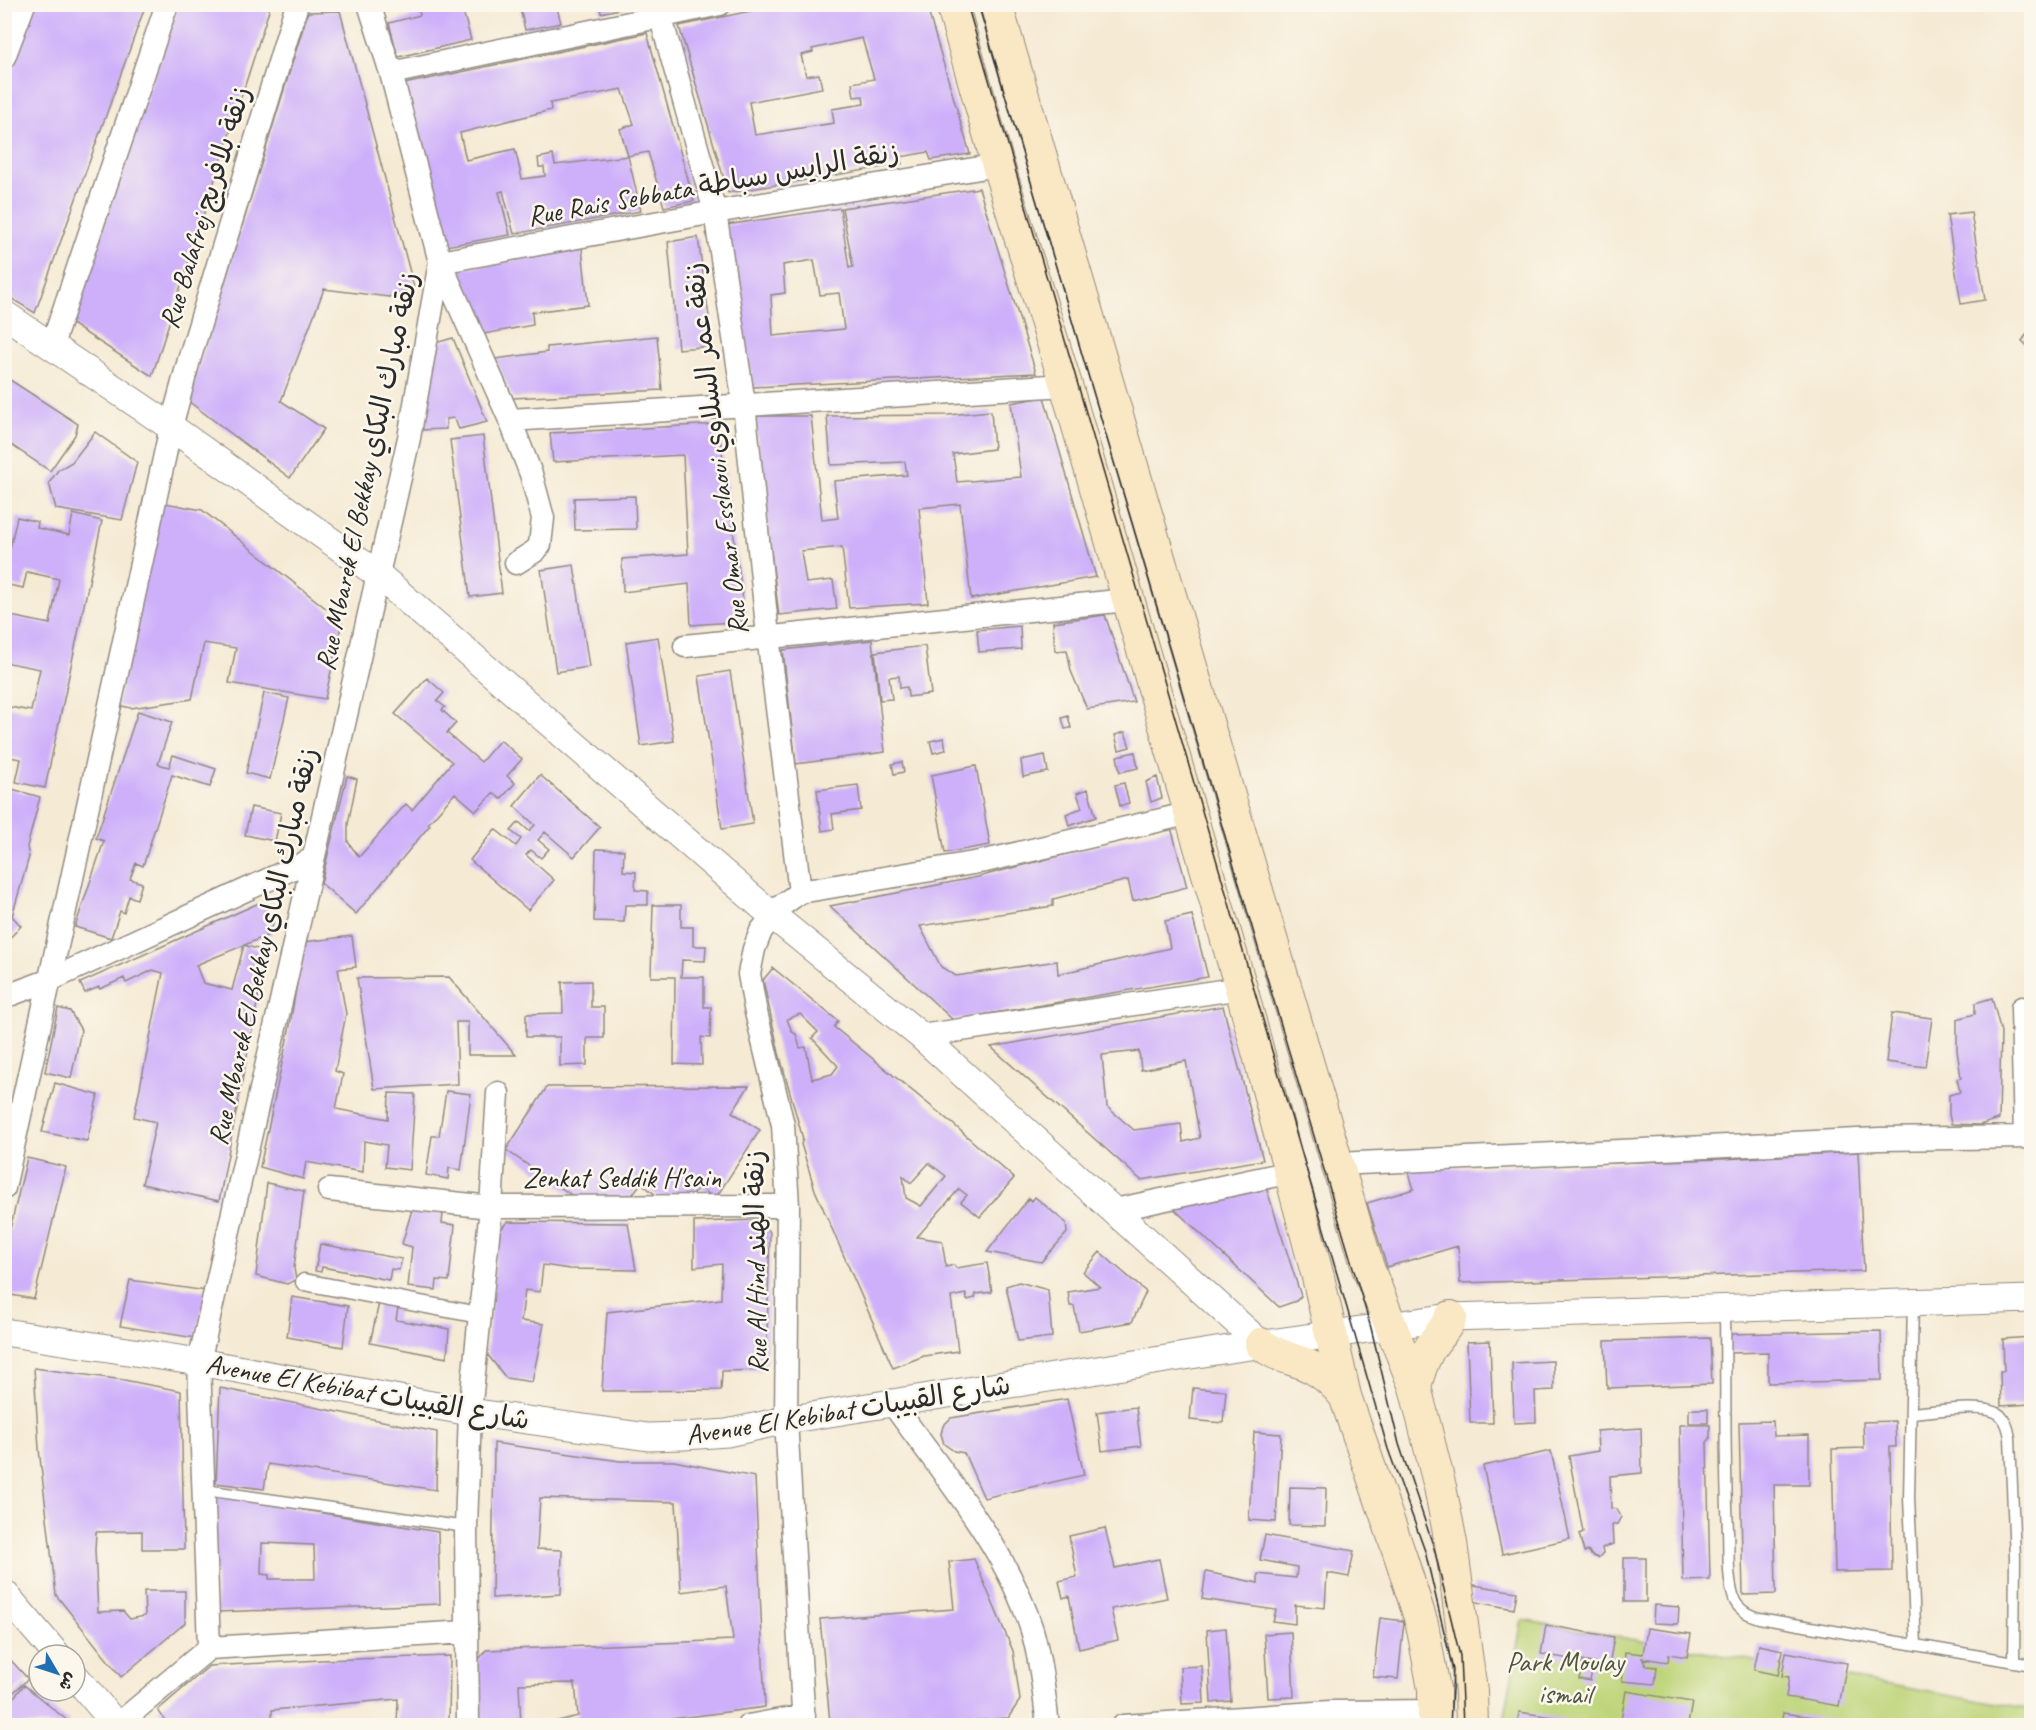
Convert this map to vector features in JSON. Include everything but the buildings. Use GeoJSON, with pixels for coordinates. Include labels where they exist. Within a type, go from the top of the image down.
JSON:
{"type":"FeatureCollection","features":[{"type":"Feature","properties":{"kind":"main road"},"geometry":{"type":"LineString","coordinates":[[952,4],[998,165],[1066,385],[1241,988],[1290,1172],[1345,1396],[1422,1624],[1434,1689],[1434,1718]]}},
{"type":"Feature","properties":{"kind":"main road"},"geometry":{"type":"LineString","coordinates":[[996,4],[1368,1268],[1381,1327],[1415,1387],[1451,1543],[1471,1691],[1472,1725]]}},
{"type":"Feature","properties":{"kind":"main road"},"geometry":{"type":"LineString","coordinates":[[1415,1387],[1425,1358],[1451,1317]]}},
{"type":"Feature","properties":{"kind":"main road"},"geometry":{"type":"LineString","coordinates":[[1261,1344],[1325,1376],[1345,1396]]}},
{"type":"Feature","properties":{"kind":"street"},"geometry":{"type":"LineString","coordinates":[[4,57],[24,4]]}},
{"type":"Feature","properties":{"kind":"street"},"geometry":{"type":"LineString","coordinates":[[52,345],[167,4]]}},
{"type":"Feature","properties":{"kind":"street","name":"Rue Balafrej زنقة بلافريج"},"geometry":{"type":"LineString","coordinates":[[4,1188],[171,427],[189,360],[297,4]]}},
{"type":"Feature","properties":{"kind":"street"},"geometry":{"type":"LineString","coordinates":[[369,4],[392,72],[440,262],[510,420],[531,474],[543,518],[540,545],[516,563]]}},
{"type":"Feature","properties":{"kind":"street"},"geometry":{"type":"LineString","coordinates":[[392,72],[659,11],[720,4]]}},
{"type":"Feature","properties":{"kind":"street","name":"Rue Omar Esslaoui زنقة عمر السلاوي"},"geometry":{"type":"LineString","coordinates":[[659,11],[715,212],[744,404],[768,636],[800,892]]}},
{"type":"Feature","properties":{"kind":"street","name":"Rue Rais Sebbata زنقة الرايس سباطة"},"geometry":{"type":"LineString","coordinates":[[440,262],[715,212],[998,165]]}},
{"type":"Feature","properties":{"kind":"street","name":"Rue Mbarek El Bekkay زنقة مبارك البكاي"},"geometry":{"type":"LineString","coordinates":[[209,1648],[199,1362],[409,438],[440,262]]}},
{"type":"Feature","properties":{"kind":"street"},"geometry":{"type":"LineString","coordinates":[[4,314],[171,427],[377,574],[772,915],[921,1036],[1261,1344]]}},
{"type":"Feature","properties":{"kind":"street"},"geometry":{"type":"LineString","coordinates":[[510,420],[1066,385]]}},
{"type":"Feature","properties":{"kind":"street"},"geometry":{"type":"LineString","coordinates":[[685,646],[1127,600]]}},
{"type":"Feature","properties":{"kind":"street"},"geometry":{"type":"LineString","coordinates":[[772,915],[800,892],[985,861],[1191,813]]}},
{"type":"Feature","properties":{"kind":"street"},"geometry":{"type":"LineString","coordinates":[[4,997],[50,980],[313,859]]}},
{"type":"Feature","properties":{"kind":"street","name":"Rue Al Hind زنقة الهند"},"geometry":{"type":"LineString","coordinates":[[772,915],[761,931],[754,949],[749,974],[783,1125],[788,1206],[786,1420],[804,1721]]}},
{"type":"Feature","properties":{"kind":"street"},"geometry":{"type":"LineString","coordinates":[[921,1036],[1241,988]]}},
{"type":"Feature","properties":{"kind":"street"},"geometry":{"type":"LineString","coordinates":[[1337,1164],[1868,1139],[2028,1137],[2022,1008]]}},
{"type":"Feature","properties":{"kind":"street"},"geometry":{"type":"LineString","coordinates":[[468,1725],[466,1527],[470,1412],[492,1207],[498,1093]]}},
{"type":"Feature","properties":{"kind":"street"},"geometry":{"type":"LineString","coordinates":[[1114,1210],[1290,1172]]}},
{"type":"Feature","properties":{"kind":"street","name":"Zenkat Seddik H'sain"},"geometry":{"type":"LineString","coordinates":[[329,1190],[492,1207],[788,1206]]}},
{"type":"Feature","properties":{"kind":"street"},"geometry":{"type":"LineString","coordinates":[[304,1282],[479,1315]]}},
{"type":"Feature","properties":{"kind":"street","name":"Avenue El Kebibat شارع القبيبات"},"geometry":{"type":"LineString","coordinates":[[4,1332],[199,1362],[470,1412],[648,1437],[727,1433],[786,1420],[1261,1344],[1451,1317],[2031,1299]]}},
{"type":"Feature","properties":{"kind":"street"},"geometry":{"type":"LineString","coordinates":[[893,1404],[980,1525],[1015,1586],[1031,1629],[1042,1673],[1048,1725]]}},
{"type":"Feature","properties":{"kind":"street"},"geometry":{"type":"LineString","coordinates":[[4,1593],[47,1643]]}},
{"type":"Feature","properties":{"kind":"street"},"geometry":{"type":"LineString","coordinates":[[87,1690],[116,1725],[209,1648],[467,1632]]}},
{"type":"Feature","properties":{"kind":"street"},"geometry":{"type":"LineString","coordinates":[[1123,1725],[1330,1712],[1434,1718]]}},
{"type":"Feature","properties":{"kind":"street"},"geometry":{"type":"LineString","coordinates":[[748,1725],[804,1721]]}},
{"type":"Feature","properties":{"kind":"lane"},"geometry":{"type":"LineString","coordinates":[[1913,1301],[1909,1498],[1916,1645]]}},
{"type":"Feature","properties":{"kind":"lane"},"geometry":{"type":"LineString","coordinates":[[1724,1307],[1725,1472],[1731,1580],[1735,1601],[1745,1611],[1759,1618],[2031,1665]]}},
{"type":"Feature","properties":{"kind":"lane"},"geometry":{"type":"LineString","coordinates":[[1911,1413],[1979,1409],[1993,1411],[2001,1416],[2008,1426],[2015,1558],[2014,1662]]}},
{"type":"Feature","properties":{"kind":"lane"},"geometry":{"type":"LineString","coordinates":[[205,1490],[466,1527]]}},
{"type":"Feature","properties":{"kind":"green space","name":"Park Moulay ismail"},"geometry":{"type":"Polygon","coordinates":[[[1522,1620],[2032,1710],[2031,1726],[1503,1726],[1522,1620]]]}},
{"type":"Feature","properties":{"kind":"tram line"},"geometry":{"type":"LineString","coordinates":[[967,4],[1388,1449],[1425,1551],[1453,1670],[1450,1726]]}},
{"type":"Feature","properties":{"kind":"tram line"},"geometry":{"type":"LineString","coordinates":[[978,4],[1371,1328],[1399,1444],[1434,1548],[1460,1656],[1463,1726]]}}]}
